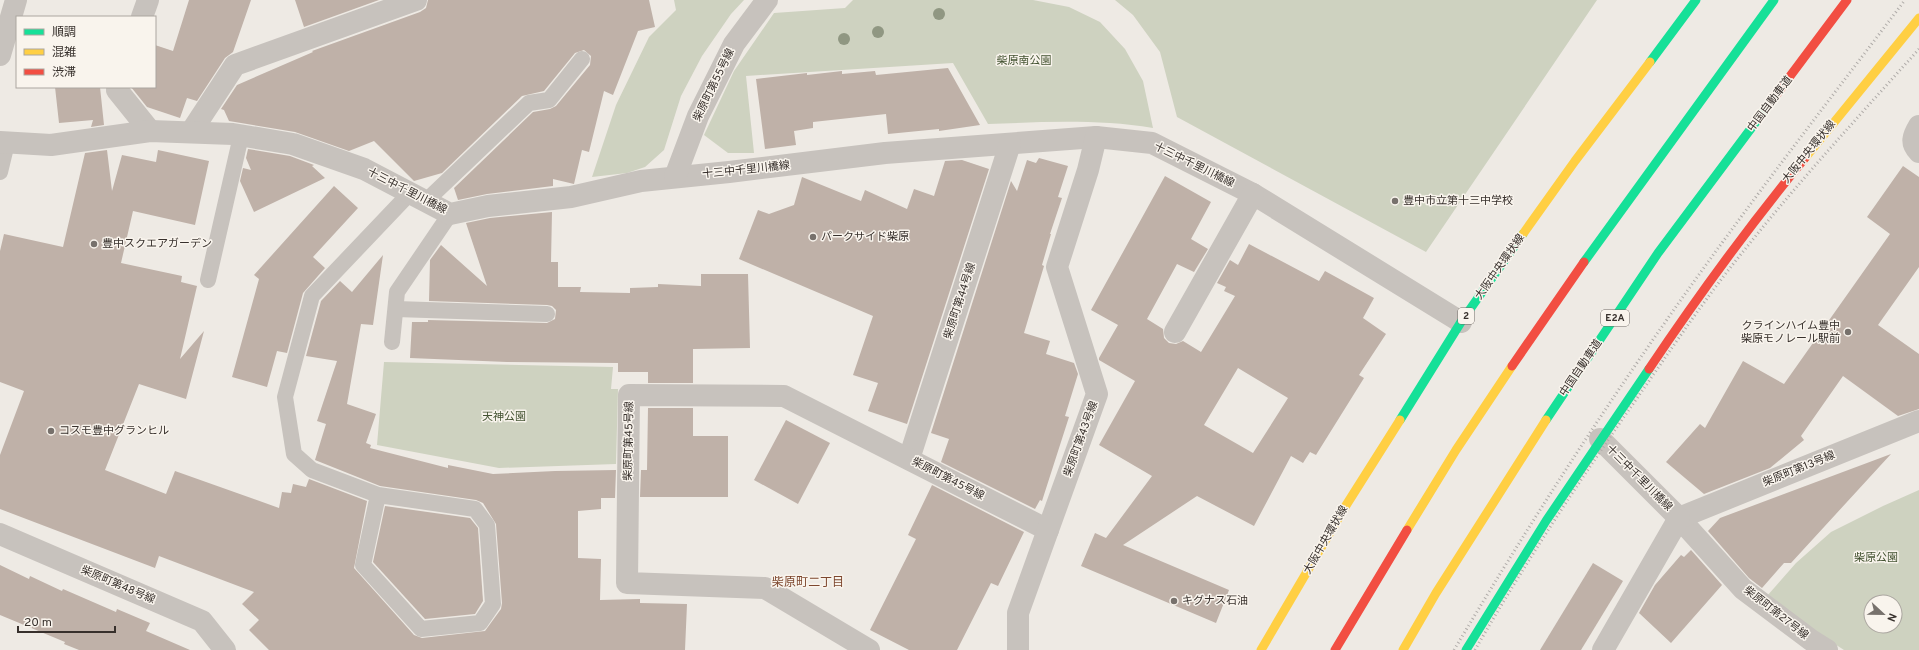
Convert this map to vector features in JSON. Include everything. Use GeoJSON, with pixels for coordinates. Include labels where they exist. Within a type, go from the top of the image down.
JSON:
{"type":"FeatureCollection","features":[{"type":"Feature","properties":{"kind":"main road","name":"大阪中央環状線"},"geometry":{"type":"LineString","coordinates":[[1261,650],[1345,507],[1461,322],[1575,161],[1696,0]]}},
{"type":"Feature","properties":{"kind":"main road"},"geometry":{"type":"LineString","coordinates":[[1335,650],[1395,550],[1498,386],[1615,218],[1774,0]]}},
{"type":"Feature","properties":{"kind":"main road","name":"中国自動車道"},"geometry":{"type":"LineString","coordinates":[[1403,650],[1436,593],[1542,426],[1658,253],[1848,0]]}},
{"type":"Feature","properties":{"kind":"main road","name":"大阪中央環状線"},"geometry":{"type":"LineString","coordinates":[[1466,650],[1546,520],[1687,312],[1763,209],[1919,18]]}},
{"type":"Feature","properties":{"kind":"street"},"geometry":{"type":"LineString","coordinates":[[0,55],[16,0]]}},
{"type":"Feature","properties":{"kind":"street"},"geometry":{"type":"LineString","coordinates":[[142,16],[148,0]]}},
{"type":"Feature","properties":{"kind":"street"},"geometry":{"type":"LineString","coordinates":[[191,132],[236,64],[416,0]]}},
{"type":"Feature","properties":{"kind":"street","name":"柴原町第55号線"},"geometry":{"type":"LineString","coordinates":[[675,177],[698,116],[734,44],[767,0]]}},
{"type":"Feature","properties":{"kind":"street"},"geometry":{"type":"LineString","coordinates":[[118,88],[117,90],[150,131]]}},
{"type":"Feature","properties":{"kind":"street"},"geometry":{"type":"LineString","coordinates":[[1919,126],[1913,141],[1913,145],[1919,152]]}},
{"type":"Feature","properties":{"kind":"street","name":"十三中千里川橋線"},"geometry":{"type":"LineString","coordinates":[[3,143],[51,145],[150,131],[191,132],[241,136],[293,144],[364,169],[450,214],[488,206],[571,197],[641,180],[885,153],[1096,137],[1152,143],[1253,194],[1461,322]]}},
{"type":"Feature","properties":{"kind":"street","name":"柴原町第43号線"},"geometry":{"type":"LineString","coordinates":[[1018,650],[1018,613],[1097,394],[1057,267],[1088,170],[1096,137]]}},
{"type":"Feature","properties":{"kind":"street","name":"柴原町第44号線"},"geometry":{"type":"LineString","coordinates":[[909,459],[1010,144]]}},
{"type":"Feature","properties":{"kind":"street"},"geometry":{"type":"LineString","coordinates":[[1176,332],[1253,194]]}},
{"type":"Feature","properties":{"kind":"street","name":"柴原町第45号線"},"geometry":{"type":"LineString","coordinates":[[869,650],[765,588],[627,583],[629,395],[784,396],[1048,530]]}},
{"type":"Feature","properties":{"kind":"street","name":"柴原町第13号線"},"geometry":{"type":"LineString","coordinates":[[1679,518],[1919,421]]}},
{"type":"Feature","properties":{"kind":"street","name":"十三中千里川橋線"},"geometry":{"type":"LineString","coordinates":[[1600,439],[1679,518]]}},
{"type":"Feature","properties":{"kind":"street"},"geometry":{"type":"LineString","coordinates":[[1603,650],[1679,518]]}},
{"type":"Feature","properties":{"kind":"street","name":"柴原町第27号線"},"geometry":{"type":"LineString","coordinates":[[1679,518],[1743,589],[1811,640],[1827,650]]}},
{"type":"Feature","properties":{"kind":"street","name":"柴原町第48号線"},"geometry":{"type":"LineString","coordinates":[[0,534],[202,621],[225,650]]}},
{"type":"Feature","properties":{"kind":"lane"},"geometry":{"type":"LineString","coordinates":[[378,495],[362,565],[421,629],[480,623],[493,604],[487,525],[475,509],[378,495],[312,470],[294,454],[285,397],[312,296],[418,197],[529,103],[550,100],[582,59]]}},
{"type":"Feature","properties":{"kind":"lane"},"geometry":{"type":"LineString","coordinates":[[208,280],[241,136]]}},
{"type":"Feature","properties":{"kind":"lane"},"geometry":{"type":"LineString","coordinates":[[0,172],[3,143]]}},
{"type":"Feature","properties":{"kind":"lane"},"geometry":{"type":"LineString","coordinates":[[392,342],[397,292],[450,214]]}},
{"type":"Feature","properties":{"kind":"lane"},"geometry":{"type":"LineString","coordinates":[[396,309],[547,314]]}},
{"type":"Feature","properties":{"kind":"green space"},"geometry":{"type":"Polygon","coordinates":[[[674,0],[744,0],[731,14],[702,56],[681,96],[664,150],[645,167],[627,173],[592,177],[616,105],[649,37],[676,10],[674,0]]]}},
{"type":"Feature","properties":{"kind":"green space","name":"柴原南公園"},"geometry":{"type":"Polygon","coordinates":[[[853,0],[1033,0],[1069,7],[1100,22],[1125,49],[1143,81],[1153,128],[1091,122],[988,124],[953,63],[746,76],[754,153],[728,153],[704,135],[734,71],[774,13],[845,8],[853,0]]]}},
{"type":"Feature","properties":{"kind":"green space","name":"豊中市立第十三中学校"},"geometry":{"type":"Polygon","coordinates":[[[1115,0],[1597,0],[1426,252],[1177,117],[1160,52],[1133,15],[1115,0]]]}},
{"type":"Feature","properties":{"kind":"green space","name":"天神公園"},"geometry":{"type":"Polygon","coordinates":[[[384,362],[613,367],[611,389],[618,389],[616,464],[499,468],[377,445],[384,362]]]}},
{"type":"Feature","properties":{"kind":"green space","name":"柴原公園"},"geometry":{"type":"Polygon","coordinates":[[[1919,490],[1919,650],[1844,650],[1801,622],[1767,596],[1796,563],[1831,532],[1919,490]]]}},
{"type":"Feature","properties":{"kind":"building"},"geometry":{"type":"Polygon","coordinates":[[[189,0],[251,0],[233,52],[225,58],[197,101],[187,98],[180,118],[147,107],[132,88],[156,88],[156,45],[173,51],[189,0]]]}},
{"type":"Feature","properties":{"kind":"building"},"geometry":{"type":"Polygon","coordinates":[[[295,0],[379,0],[304,27],[295,0]]]}},
{"type":"Feature","properties":{"kind":"building"},"geometry":{"type":"Polygon","coordinates":[[[428,0],[649,0],[655,27],[638,31],[613,95],[604,91],[589,152],[582,150],[574,184],[553,179],[553,186],[487,194],[458,200],[454,188],[533,112],[550,109],[556,106],[590,65],[591,56],[584,50],[575,53],[544,91],[522,96],[442,173],[414,181],[374,141],[349,151],[295,132],[229,121],[224,110],[221,109],[237,85],[313,52],[312,51],[420,12],[426,8],[428,0]]]}},
{"type":"Feature","properties":{"kind":"building"},"geometry":{"type":"Polygon","coordinates":[[[948,68],[980,125],[939,131],[939,129],[888,134],[886,114],[813,122],[813,128],[794,131],[796,145],[765,149],[756,79],[807,73],[807,75],[842,71],[842,74],[875,71],[876,75],[948,68]]]}},
{"type":"Feature","properties":{"kind":"building"},"geometry":{"type":"Polygon","coordinates":[[[55,88],[100,88],[104,125],[91,127],[93,120],[59,123],[55,88]]]}},
{"type":"Feature","properties":{"kind":"building"},"geometry":{"type":"Polygon","coordinates":[[[248,149],[290,156],[314,165],[312,166],[325,178],[254,212],[240,181],[243,168],[251,170],[246,158],[248,149]]]}},
{"type":"Feature","properties":{"kind":"building"},"geometry":{"type":"Polygon","coordinates":[[[107,150],[112,191],[122,155],[156,162],[158,150],[209,161],[195,225],[133,211],[121,263],[182,276],[181,282],[197,286],[180,359],[204,331],[186,399],[139,384],[105,470],[166,494],[175,471],[279,508],[282,492],[291,493],[293,484],[306,487],[309,479],[367,501],[354,568],[414,635],[422,638],[485,631],[501,609],[502,603],[496,524],[483,503],[476,500],[380,486],[315,460],[326,424],[317,421],[337,361],[306,356],[321,301],[340,281],[352,292],[383,255],[373,325],[361,324],[347,404],[376,414],[366,443],[371,445],[370,448],[448,468],[448,465],[493,474],[616,470],[615,498],[601,498],[601,509],[578,511],[578,558],[601,559],[600,600],[640,599],[640,603],[687,604],[685,650],[269,650],[249,630],[259,620],[242,604],[254,592],[159,556],[155,568],[0,509],[0,455],[24,391],[0,382],[0,251],[4,234],[63,247],[85,153],[107,150]]]}},
{"type":"Feature","properties":{"kind":"building"},"geometry":{"type":"Polygon","coordinates":[[[1039,158],[1068,166],[1058,197],[1062,198],[1050,234],[1042,265],[1044,266],[1024,333],[1050,341],[1046,354],[1074,363],[1078,374],[1065,416],[1069,417],[1042,501],[1040,500],[1035,509],[941,462],[949,439],[931,433],[1011,181],[1017,191],[1027,160],[1036,163],[1039,158]]]}},
{"type":"Feature","properties":{"kind":"building"},"geometry":{"type":"Polygon","coordinates":[[[962,160],[989,169],[907,424],[868,411],[878,383],[853,375],[873,316],[739,259],[758,210],[769,214],[794,205],[802,177],[861,201],[865,190],[907,209],[914,189],[934,196],[945,161],[962,160]]]}},
{"type":"Feature","properties":{"kind":"building"},"geometry":{"type":"Polygon","coordinates":[[[1903,166],[1919,177],[1919,267],[1878,325],[1919,354],[1919,409],[1898,416],[1843,376],[1801,436],[1804,440],[1770,468],[1704,494],[1666,462],[1700,424],[1705,428],[1743,361],[1784,384],[1890,234],[1867,217],[1903,166]]]}},
{"type":"Feature","properties":{"kind":"building"},"geometry":{"type":"Polygon","coordinates":[[[1165,176],[1211,202],[1191,239],[1208,249],[1194,272],[1177,264],[1147,319],[1163,329],[1164,338],[1169,343],[1176,344],[1183,341],[1201,352],[1235,296],[1224,291],[1226,287],[1217,283],[1230,260],[1238,265],[1249,244],[1319,281],[1325,271],[1374,298],[1363,318],[1386,334],[1359,375],[1364,378],[1316,455],[1310,452],[1303,463],[1291,456],[1254,526],[1197,496],[1123,545],[1229,590],[1216,623],[1081,566],[1095,533],[1106,538],[1152,476],[1099,445],[1135,381],[1099,360],[1118,325],[1091,310],[1165,176]],[[1238,368],[1204,425],[1253,453],[1288,398],[1238,368]]]}},
{"type":"Feature","properties":{"kind":"building"},"geometry":{"type":"Polygon","coordinates":[[[334,186],[358,208],[313,257],[325,268],[303,293],[287,353],[277,351],[267,387],[232,377],[259,279],[254,275],[334,186]]]}},
{"type":"Feature","properties":{"kind":"building"},"geometry":{"type":"Polygon","coordinates":[[[552,212],[551,262],[558,262],[558,287],[581,287],[580,292],[630,293],[630,288],[658,287],[658,284],[701,286],[701,274],[748,274],[750,348],[693,349],[693,383],[648,383],[648,372],[618,372],[618,363],[507,362],[410,358],[412,322],[428,322],[428,320],[547,323],[555,319],[556,310],[552,306],[547,305],[429,301],[430,260],[441,245],[487,286],[466,223],[490,218],[552,212]]]}},
{"type":"Feature","properties":{"kind":"building"},"geometry":{"type":"Polygon","coordinates":[[[648,408],[693,408],[693,436],[728,436],[728,497],[640,497],[641,470],[647,470],[648,408]]]}},
{"type":"Feature","properties":{"kind":"building"},"geometry":{"type":"Polygon","coordinates":[[[786,420],[830,443],[798,504],[754,480],[786,420]]]}},
{"type":"Feature","properties":{"kind":"building"},"geometry":{"type":"Polygon","coordinates":[[[1891,454],[1791,563],[1784,563],[1762,588],[1749,578],[1708,531],[1720,518],[1891,454]]]}},
{"type":"Feature","properties":{"kind":"building"},"geometry":{"type":"Polygon","coordinates":[[[932,485],[1024,532],[998,586],[991,583],[957,650],[909,650],[870,630],[916,539],[908,535],[932,485]]]}},
{"type":"Feature","properties":{"kind":"building"},"geometry":{"type":"Polygon","coordinates":[[[385,506],[470,518],[478,528],[483,601],[475,614],[425,619],[373,562],[385,506]]]}},
{"type":"Feature","properties":{"kind":"building"},"geometry":{"type":"Polygon","coordinates":[[[1691,550],[1722,585],[1671,643],[1639,613],[1655,585],[1681,555],[1684,557],[1691,550]]]}},
{"type":"Feature","properties":{"kind":"building"},"geometry":{"type":"Polygon","coordinates":[[[1593,563],[1623,581],[1581,650],[1540,650],[1593,563]]]}},
{"type":"Feature","properties":{"kind":"building"},"geometry":{"type":"Polygon","coordinates":[[[0,565],[29,579],[30,576],[62,591],[63,589],[116,612],[117,609],[150,623],[146,631],[190,650],[79,650],[64,644],[65,642],[0,615],[0,565]]]}},
{"type":"Feature","properties":{"kind":"railway"},"geometry":{"type":"LineString","coordinates":[[1454,650],[1486,596],[1553,490],[1657,334],[1795,145],[1905,0]]}},
{"type":"Feature","properties":{"kind":"railway"},"geometry":{"type":"LineString","coordinates":[[1475,650],[1514,584],[1577,486],[1706,300],[1732,265],[1788,197],[1919,49]]}},
{"type":"Feature","properties":{"kind":"traffic: fast"},"geometry":{"type":"LineString","coordinates":[[1650,62],[1696,0]]}},
{"type":"Feature","properties":{"kind":"traffic: fast"},"geometry":{"type":"LineString","coordinates":[[1584,262],[1774,0]]}},
{"type":"Feature","properties":{"kind":"traffic: fast"},"geometry":{"type":"LineString","coordinates":[[1546,420],[1658,253],[1770,103]]}},
{"type":"Feature","properties":{"kind":"traffic: fast"},"geometry":{"type":"LineString","coordinates":[[1400,420],[1461,322],[1523,234]]}},
{"type":"Feature","properties":{"kind":"traffic: fast"},"geometry":{"type":"LineString","coordinates":[[1466,650],[1546,521],[1649,369]]}},
{"type":"Feature","properties":{"kind":"traffic: slow"},"geometry":{"type":"LineString","coordinates":[[1805,158],[1919,18]]}},
{"type":"Feature","properties":{"kind":"traffic: slow"},"geometry":{"type":"LineString","coordinates":[[1523,234],[1575,161],[1650,62]]}},
{"type":"Feature","properties":{"kind":"traffic: slow"},"geometry":{"type":"LineString","coordinates":[[1407,530],[1456,450],[1512,366]]}},
{"type":"Feature","properties":{"kind":"traffic: slow"},"geometry":{"type":"LineString","coordinates":[[1261,650],[1345,507],[1400,420]]}},
{"type":"Feature","properties":{"kind":"traffic: slow"},"geometry":{"type":"LineString","coordinates":[[1403,650],[1436,593],[1546,420]]}},
{"type":"Feature","properties":{"kind":"traffic: jam"},"geometry":{"type":"LineString","coordinates":[[1770,103],[1847,0]]}},
{"type":"Feature","properties":{"kind":"traffic: jam"},"geometry":{"type":"LineString","coordinates":[[1649,369],[1724,262],[1805,158]]}},
{"type":"Feature","properties":{"kind":"traffic: jam"},"geometry":{"type":"LineString","coordinates":[[1512,366],[1584,262]]}},
{"type":"Feature","properties":{"kind":"traffic: jam"},"geometry":{"type":"LineString","coordinates":[[1335,650],[1407,530]]}},
{"type":"Feature","properties":{"kind":"place","name":"豊中市立第十三中学校"},"geometry":{"type":"Point","coordinates":[1395,201]}},
{"type":"Feature","properties":{"kind":"place","name":"パークサイド柴原"},"geometry":{"type":"Point","coordinates":[813,237]}},
{"type":"Feature","properties":{"kind":"place","name":"豊中スクエアガーデン"},"geometry":{"type":"Point","coordinates":[94,244]}},
{"type":"Feature","properties":{"kind":"place","name":"クラインハイム豊中 柴原モノレール駅前"},"geometry":{"type":"Point","coordinates":[1848,332]}},
{"type":"Feature","properties":{"kind":"place","name":"コスモ豊中グランヒル"},"geometry":{"type":"Point","coordinates":[51,431]}},
{"type":"Feature","properties":{"kind":"place","name":"キグナス石油"},"geometry":{"type":"Point","coordinates":[1174,601]}},
{"type":"Feature","properties":{"kind":"district","name":"柴原町二丁目"},"geometry":{"type":"Point","coordinates":[808,583]}}]}
